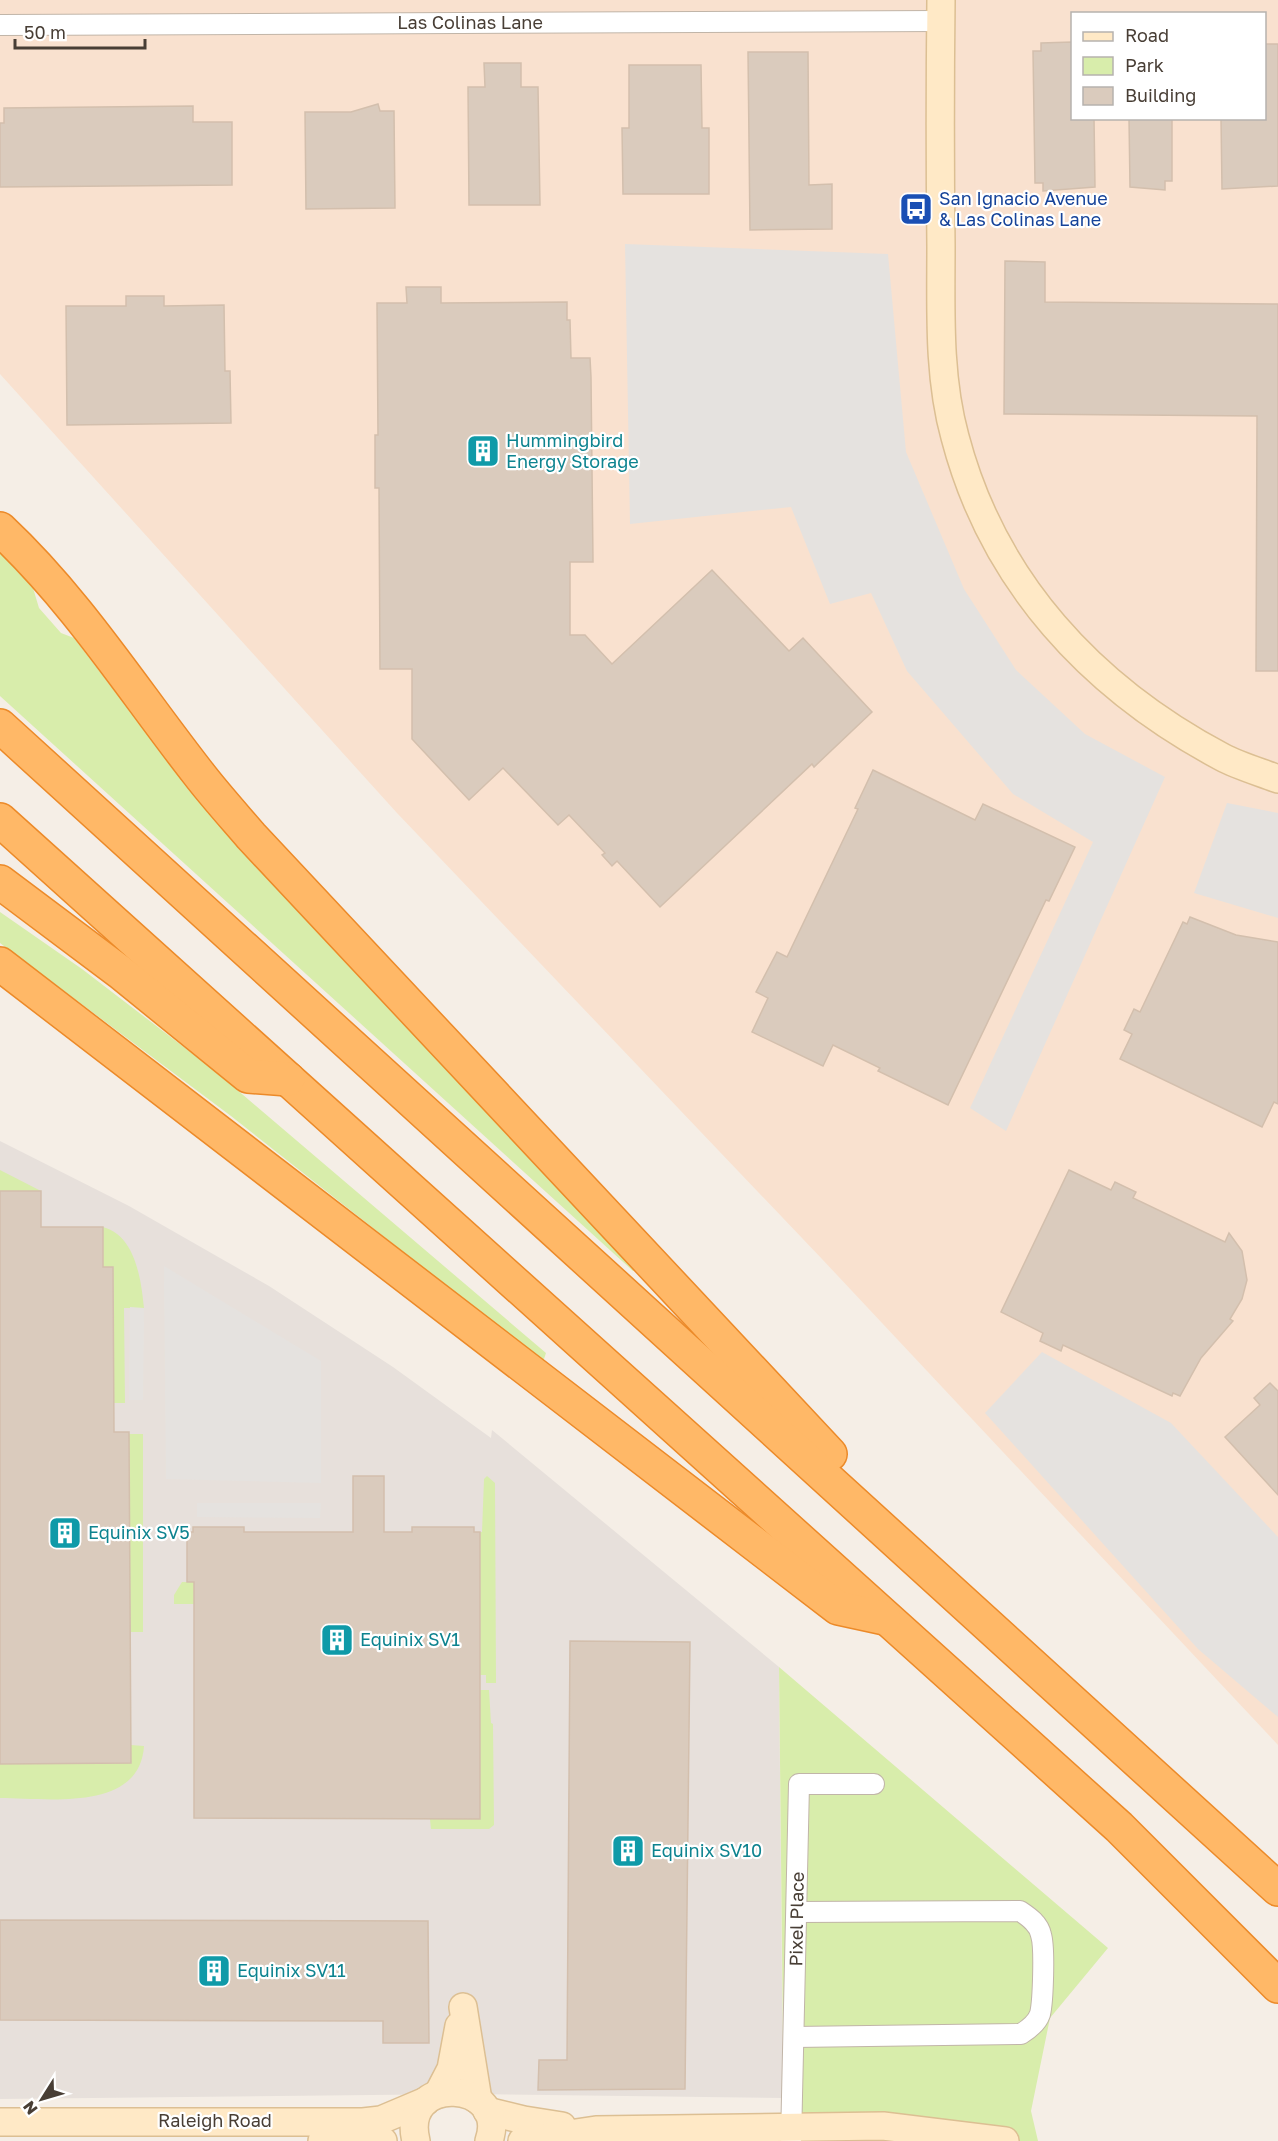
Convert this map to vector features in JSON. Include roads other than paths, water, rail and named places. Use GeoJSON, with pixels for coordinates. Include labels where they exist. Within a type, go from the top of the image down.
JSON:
{"type":"FeatureCollection","features":[{"type":"Feature","properties":{"kind":"highway"},"geometry":{"type":"LineString","coordinates":[[0,529],[50,578],[70,602],[199,775],[250,836],[833,1457],[864,1512]]}},
{"type":"Feature","properties":{"kind":"highway"},"geometry":{"type":"LineString","coordinates":[[0,726],[1278,1889]]}},
{"type":"Feature","properties":{"kind":"highway"},"geometry":{"type":"LineString","coordinates":[[0,820],[1119,1827],[1278,1986]]}},
{"type":"Feature","properties":{"kind":"highway"},"geometry":{"type":"LineString","coordinates":[[0,882],[120,972],[248,1076],[288,1079]]}},
{"type":"Feature","properties":{"kind":"highway"},"geometry":{"type":"LineString","coordinates":[[0,964],[838,1608],[886,1618]]}},
{"type":"Feature","properties":{"kind":"highway"},"geometry":{"type":"LineString","coordinates":[[0,974],[39,994]]}},
{"type":"Feature","properties":{"kind":"street","name":"Las Colinas Lane"},"geometry":{"type":"LineString","coordinates":[[0,25],[940,10]]}},
{"type":"Feature","properties":{"kind":"street"},"geometry":{"type":"LineString","coordinates":[[940,10],[943,364],[955,437],[980,511],[1007,564],[1041,610],[1079,655],[1124,696],[1223,758],[1278,779]]}},
{"type":"Feature","properties":{"kind":"street","name":"Pixel Place"},"geometry":{"type":"LineString","coordinates":[[791,2134],[799,1784],[874,1784]]}},
{"type":"Feature","properties":{"kind":"street"},"geometry":{"type":"LineString","coordinates":[[794,2037],[1021,2034],[1032,2027],[1040,2014],[1043,1952],[1041,1934],[1031,1919],[1020,1911],[797,1912]]}},
{"type":"Feature","properties":{"kind":"street"},"geometry":{"type":"LineString","coordinates":[[416,2141],[415,2121],[452,2069],[463,2007],[482,2106],[491,2123],[489,2141]]}},
{"type":"Feature","properties":{"kind":"street"},"geometry":{"type":"LineString","coordinates":[[432,2097],[459,2091],[482,2106],[524,2120],[596,2130],[791,2134],[883,2126],[1005,2141]]}},
{"type":"Feature","properties":{"kind":"street","name":"Raleigh Road"},"geometry":{"type":"LineString","coordinates":[[0,2122],[363,2122],[381,2120],[432,2097]]}},
{"type":"Feature","properties":{"kind":"street"},"geometry":{"type":"LineString","coordinates":[[522,2141],[596,2130]]}},
{"type":"Feature","properties":{"kind":"street"},"geometry":{"type":"LineString","coordinates":[[322,2141],[383,2141]]}},
{"type":"Feature","properties":{"kind":"place","name":"San Ignacio Avenue & Las Colinas Lane"},"geometry":{"type":"Point","coordinates":[916,209]}},
{"type":"Feature","properties":{"kind":"place","name":"Hummingbird Energy Storage"},"geometry":{"type":"Point","coordinates":[483,451]}},
{"type":"Feature","properties":{"kind":"place","name":"Equinix SV5"},"geometry":{"type":"Point","coordinates":[65,1533]}},
{"type":"Feature","properties":{"kind":"place","name":"Equinix SV1"},"geometry":{"type":"Point","coordinates":[337,1640]}},
{"type":"Feature","properties":{"kind":"place","name":"Equinix SV10"},"geometry":{"type":"Point","coordinates":[628,1851]}},
{"type":"Feature","properties":{"kind":"place","name":"Equinix SV11"},"geometry":{"type":"Point","coordinates":[214,1971]}}]}
